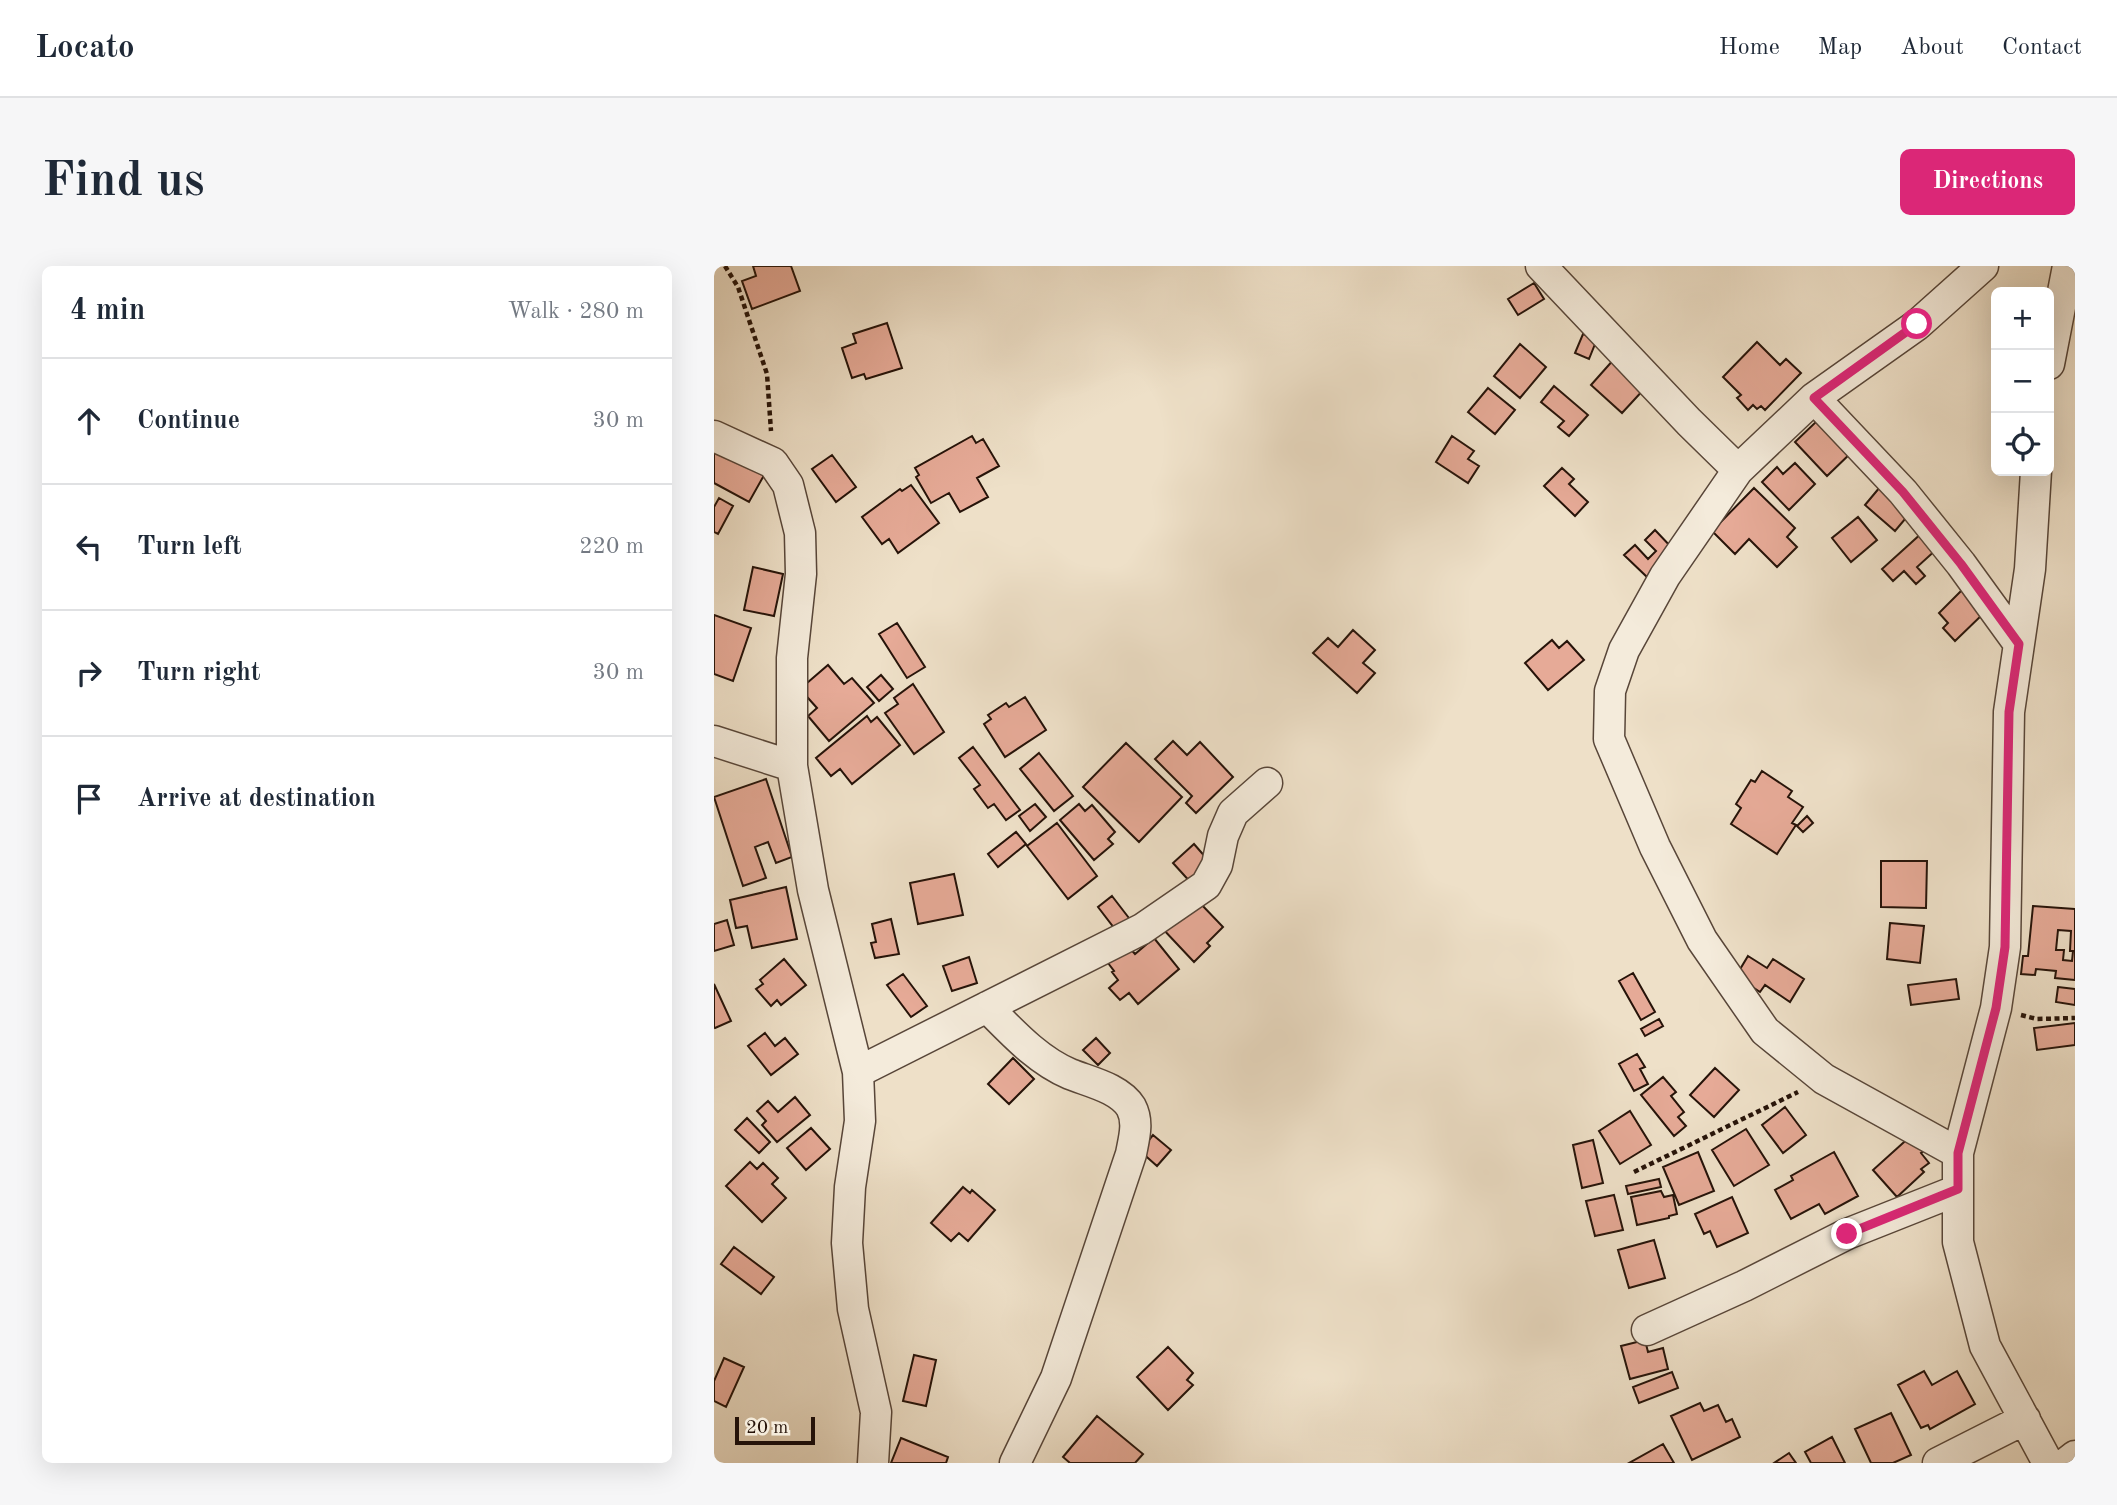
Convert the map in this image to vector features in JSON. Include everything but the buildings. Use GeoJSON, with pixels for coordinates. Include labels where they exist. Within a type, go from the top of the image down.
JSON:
{"type":"FeatureCollection","features":[{"type":"Feature","properties":{"kind":"street"},"geometry":{"type":"LineString","coordinates":[[1541,266],[1738,470]]}},
{"type":"Feature","properties":{"kind":"street"},"geometry":{"type":"LineString","coordinates":[[1958,1153],[1824,1079],[1765,1031],[1702,940],[1655,846],[1609,739],[1610,691],[1624,650],[1665,576],[1738,470],[1814,398],[1917,324],[1983,266]]}},
{"type":"Feature","properties":{"kind":"street"},"geometry":{"type":"LineString","coordinates":[[2052,350],[2068,266]]}},
{"type":"Feature","properties":{"kind":"street"},"geometry":{"type":"LineString","coordinates":[[1814,398],[1903,492],[1961,564],[2019,644]]}},
{"type":"Feature","properties":{"kind":"street"},"geometry":{"type":"LineString","coordinates":[[714,436],[773,463],[788,485],[800,533],[801,575],[792,658],[792,766],[813,890],[858,1072],[860,1121],[850,1187],[847,1243],[853,1309],[876,1412],[873,1463]]}},
{"type":"Feature","properties":{"kind":"street"},"geometry":{"type":"LineString","coordinates":[[2036,476],[2030,569],[2009,712],[2005,947],[1996,1008],[1958,1153],[1958,1242],[1985,1346],[2048,1463]]}},
{"type":"Feature","properties":{"kind":"street"},"geometry":{"type":"LineString","coordinates":[[714,741],[792,766]]}},
{"type":"Feature","properties":{"kind":"street"},"geometry":{"type":"LineString","coordinates":[[858,1072],[1142,929],[1206,885],[1217,864],[1223,836],[1233,813],[1267,783]]}},
{"type":"Feature","properties":{"kind":"street"},"geometry":{"type":"LineString","coordinates":[[987,1007],[1029,1049],[1067,1073],[1109,1089],[1129,1104],[1135,1116],[1136,1133],[1131,1154],[1056,1378],[1015,1463]]}},
{"type":"Feature","properties":{"kind":"street"},"geometry":{"type":"LineString","coordinates":[[1647,1330],[1744,1286],[1847,1234],[1958,1189]]}},
{"type":"Feature","properties":{"kind":"street"},"geometry":{"type":"LineString","coordinates":[[1938,1463],[2025,1419]]}},
{"type":"Feature","properties":{"kind":"street"},"geometry":{"type":"LineString","coordinates":[[2066,1463],[2075,1456]]}},
{"type":"Feature","properties":{"kind":"path"},"geometry":{"type":"LineString","coordinates":[[725,266],[738,287],[767,373],[773,463]]}},
{"type":"Feature","properties":{"kind":"path"},"geometry":{"type":"LineString","coordinates":[[1996,1008],[2037,1019],[2075,1018]]}},
{"type":"Feature","properties":{"kind":"path"},"geometry":{"type":"LineString","coordinates":[[1634,1172],[1824,1079]]}},
{"type":"Feature","properties":{"kind":"route"},"geometry":{"type":"LineString","coordinates":[[1847,1234],[1958,1189],[1958,1153],[1983,1065],[1996,1008],[2005,947],[2009,712],[2019,644],[1961,564],[1903,492],[1814,398],[1917,324]]}}]}
